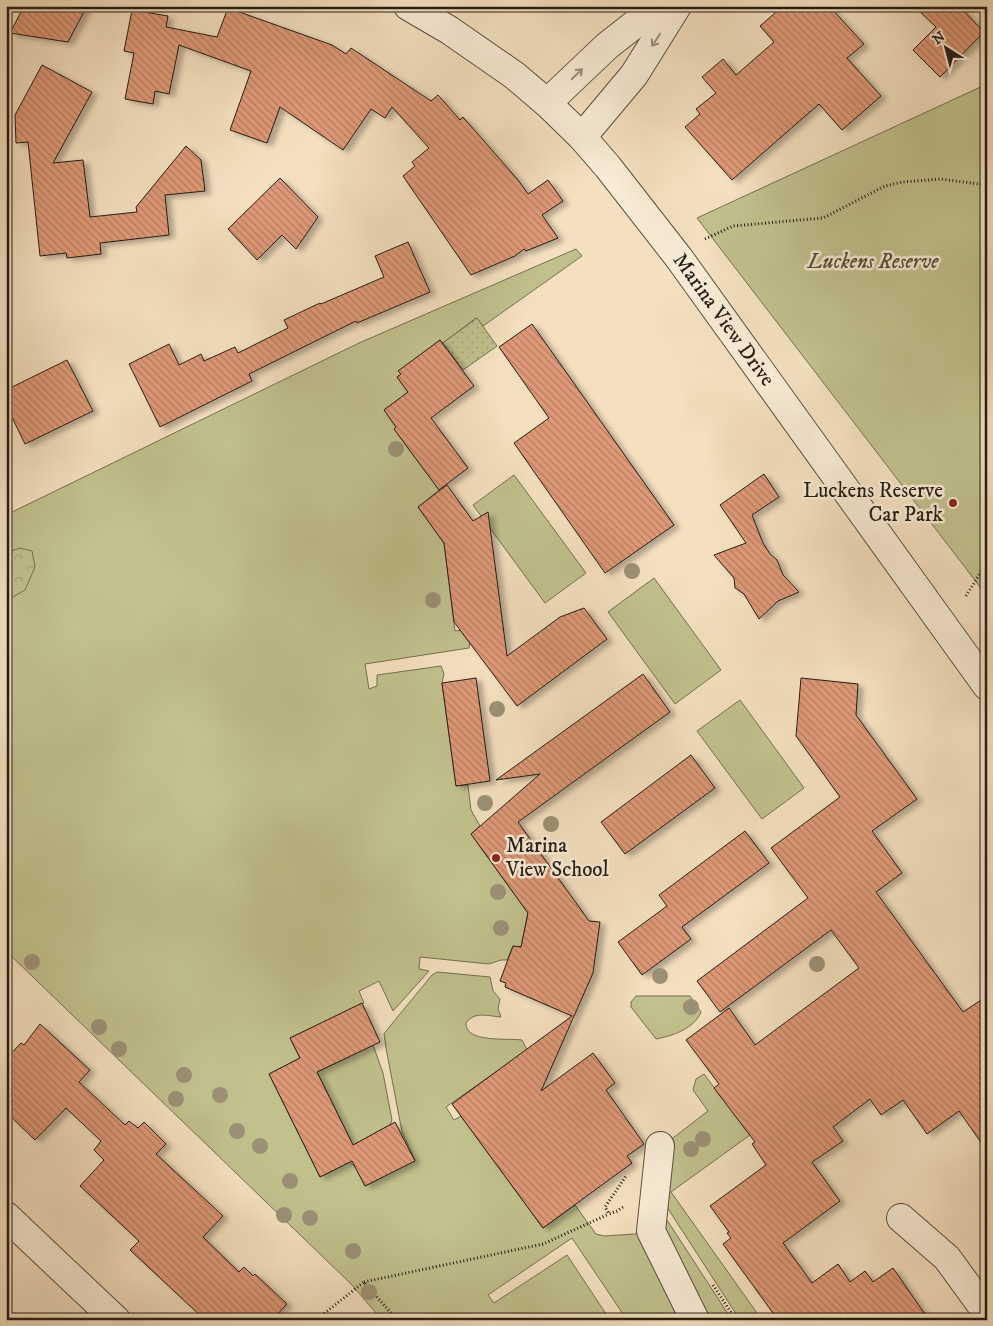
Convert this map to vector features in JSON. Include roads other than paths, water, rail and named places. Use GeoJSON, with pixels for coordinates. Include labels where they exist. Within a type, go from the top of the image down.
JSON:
{"type":"FeatureCollection","features":[{"type":"Feature","properties":{"kind":"street","name":"Marina View Drive"},"geometry":{"type":"LineString","coordinates":[[408,6],[485,53],[547,102],[608,166],[679,258],[987,686]]}},
{"type":"Feature","properties":{"kind":"street"},"geometry":{"type":"LineString","coordinates":[[547,102],[607,46],[658,6]]}},
{"type":"Feature","properties":{"kind":"street"},"geometry":{"type":"LineString","coordinates":[[582,137],[634,74],[677,6]]}},
{"type":"Feature","properties":{"kind":"street"},"geometry":{"type":"LineString","coordinates":[[660,1146],[651,1231],[695,1320]]}},
{"type":"Feature","properties":{"kind":"street"},"geometry":{"type":"LineString","coordinates":[[6,1216],[116,1320]]}},
{"type":"Feature","properties":{"kind":"street"},"geometry":{"type":"LineString","coordinates":[[901,1218],[947,1258],[987,1314]]}},
{"type":"Feature","properties":{"kind":"place","name":"Luckens Reserve Car Park"},"geometry":{"type":"Point","coordinates":[953,503]}},
{"type":"Feature","properties":{"kind":"place","name":"Marina View School"},"geometry":{"type":"Point","coordinates":[496,858]}},
{"type":"Feature","properties":{"kind":"park label","name":"Luckens Reserve"},"geometry":{"type":"Point","coordinates":[873,262]}}]}
